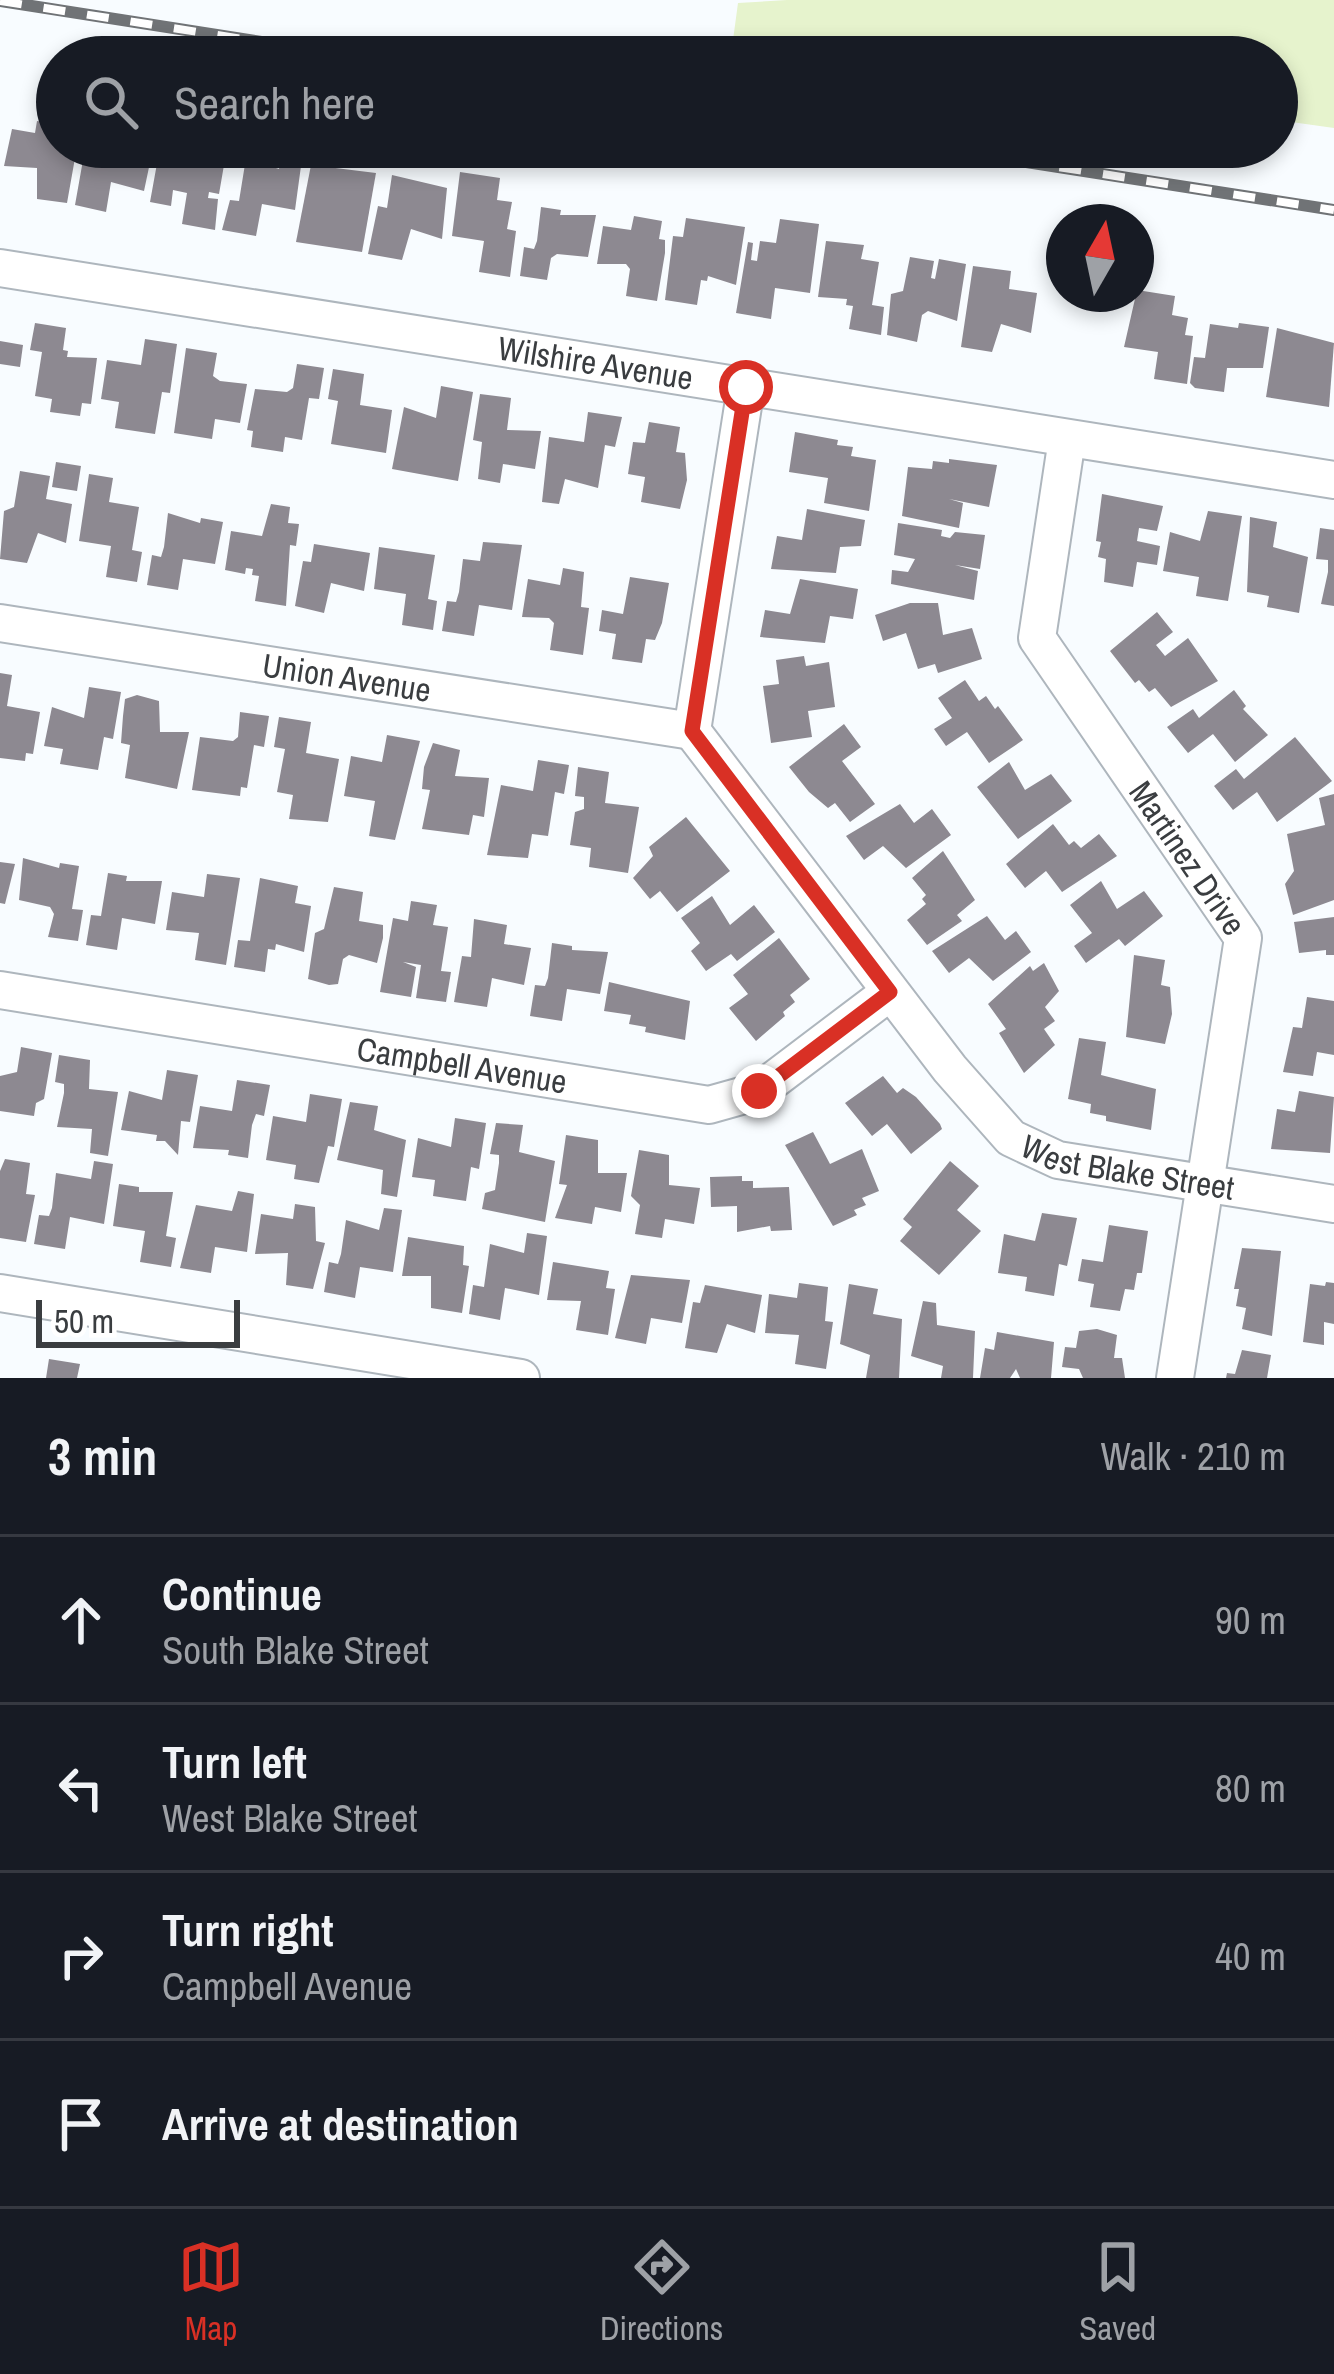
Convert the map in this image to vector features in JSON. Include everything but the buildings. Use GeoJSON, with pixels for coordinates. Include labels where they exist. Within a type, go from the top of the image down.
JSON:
{"type":"FeatureCollection","features":[{"type":"Feature","properties":{"kind":"street","name":"Wilshire Avenue"},"geometry":{"type":"LineString","coordinates":[[0,268],[1334,481]]}},
{"type":"Feature","properties":{"kind":"street"},"geometry":{"type":"LineString","coordinates":[[692,731],[746,387]]}},
{"type":"Feature","properties":{"kind":"street","name":"Martinez Drive"},"geometry":{"type":"LineString","coordinates":[[1067,439],[1037,638],[1243,938],[1174,1378]]}},
{"type":"Feature","properties":{"kind":"street","name":"Union Avenue"},"geometry":{"type":"LineString","coordinates":[[0,622],[692,731]]}},
{"type":"Feature","properties":{"kind":"street","name":"West Blake Street"},"geometry":{"type":"LineString","coordinates":[[692,731],[890,992],[1011,1138],[1058,1160],[1334,1204]]}},
{"type":"Feature","properties":{"kind":"street","name":"Campbell Avenue"},"geometry":{"type":"LineString","coordinates":[[0,990],[710,1105],[759,1091],[890,992]]}},
{"type":"Feature","properties":{"kind":"street"},"geometry":{"type":"LineString","coordinates":[[0,1293],[521,1378]]}},
{"type":"Feature","properties":{"kind":"green space"},"geometry":{"type":"Polygon","coordinates":[[[1334,0],[1334,128],[1298,123],[1298,36],[734,36],[738,3],[1334,0]]]}},
{"type":"Feature","properties":{"kind":"railway"},"geometry":{"type":"LineString","coordinates":[[0,1],[224,36]]}},
{"type":"Feature","properties":{"kind":"railway"},"geometry":{"type":"LineString","coordinates":[[1064,168],[1334,210]]}},
{"type":"Feature","properties":{"kind":"route"},"geometry":{"type":"LineString","coordinates":[[746,387],[692,731],[890,992],[759,1091]]}}]}
